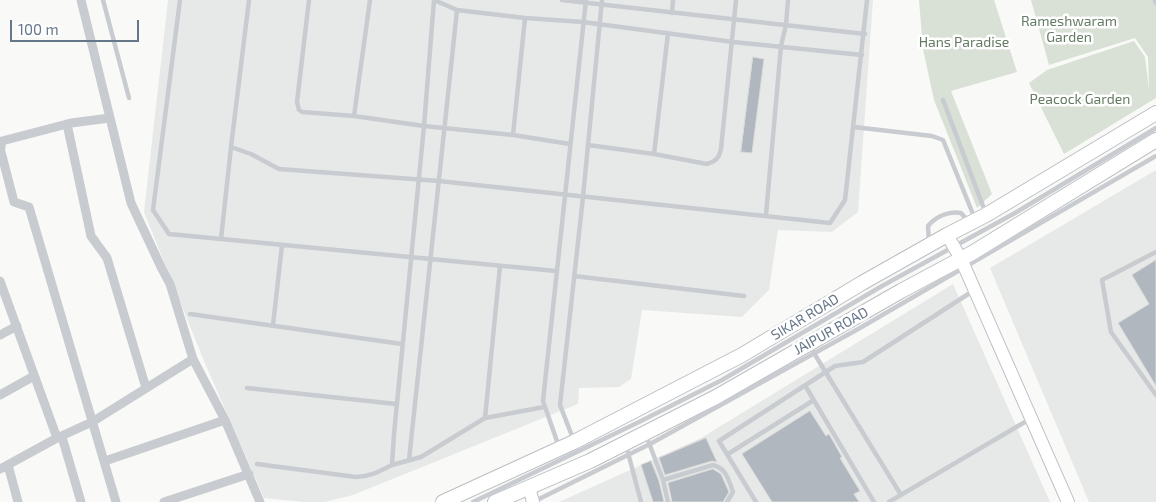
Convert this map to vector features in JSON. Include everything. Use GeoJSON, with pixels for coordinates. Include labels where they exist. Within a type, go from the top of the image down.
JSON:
{"type":"FeatureCollection","features":[{"type":"Feature","properties":{"kind":"main road","name":"SIKAR ROAD"},"geometry":{"type":"LineString","coordinates":[[443,502],[574,442],[742,355],[862,283],[977,220],[1156,113]]}},
{"type":"Feature","properties":{"kind":"main road","name":"JAIPUR ROAD"},"geometry":{"type":"LineString","coordinates":[[495,502],[627,450],[648,439],[716,397],[811,349],[1156,140]]}},
{"type":"Feature","properties":{"kind":"street"},"geometry":{"type":"LineString","coordinates":[[81,0],[131,203],[170,284],[194,358],[225,420],[260,502]]}},
{"type":"Feature","properties":{"kind":"street"},"geometry":{"type":"LineString","coordinates":[[110,118],[67,124],[1,139],[0,153],[14,202],[29,207],[116,502]]}},
{"type":"Feature","properties":{"kind":"street"},"geometry":{"type":"LineString","coordinates":[[67,124],[91,236],[107,258],[146,388]]}},
{"type":"Feature","properties":{"kind":"street"},"geometry":{"type":"LineString","coordinates":[[947,235],[975,290],[1068,502]]}},
{"type":"Feature","properties":{"kind":"street"},"geometry":{"type":"LineString","coordinates":[[0,281],[81,502]]}},
{"type":"Feature","properties":{"kind":"street"},"geometry":{"type":"LineString","coordinates":[[0,335],[17,326]]}},
{"type":"Feature","properties":{"kind":"street"},"geometry":{"type":"LineString","coordinates":[[18,502],[4,467],[92,422],[194,358]]}},
{"type":"Feature","properties":{"kind":"street"},"geometry":{"type":"LineString","coordinates":[[0,394],[34,376]]}},
{"type":"Feature","properties":{"kind":"street"},"geometry":{"type":"LineString","coordinates":[[105,461],[225,420]]}},
{"type":"Feature","properties":{"kind":"street"},"geometry":{"type":"LineString","coordinates":[[164,502],[249,474]]}},
{"type":"Feature","properties":{"kind":"street"},"geometry":{"type":"LineString","coordinates":[[529,487],[533,502]]}},
{"type":"Feature","properties":{"kind":"lane"},"geometry":{"type":"LineString","coordinates":[[104,0],[129,98]]}},
{"type":"Feature","properties":{"kind":"lane"},"geometry":{"type":"LineString","coordinates":[[180,0],[153,210],[169,234],[556,271]]}},
{"type":"Feature","properties":{"kind":"lane"},"geometry":{"type":"LineString","coordinates":[[221,239],[249,0]]}},
{"type":"Feature","properties":{"kind":"lane"},"geometry":{"type":"LineString","coordinates":[[309,0],[298,108],[302,112],[354,116],[445,129],[513,135],[570,144]]}},
{"type":"Feature","properties":{"kind":"lane"},"geometry":{"type":"LineString","coordinates":[[354,116],[370,0]]}},
{"type":"Feature","properties":{"kind":"lane"},"geometry":{"type":"LineString","coordinates":[[392,465],[396,404],[424,126],[434,0],[457,10],[525,18],[583,22],[733,42],[862,55]]}},
{"type":"Feature","properties":{"kind":"lane"},"geometry":{"type":"LineString","coordinates":[[562,0],[602,2],[672,13],[865,34]]}},
{"type":"Feature","properties":{"kind":"lane"},"geometry":{"type":"LineString","coordinates":[[672,13],[673,0]]}},
{"type":"Feature","properties":{"kind":"lane"},"geometry":{"type":"LineString","coordinates":[[588,145],[654,154],[707,164],[714,162],[719,157],[733,42],[736,0]]}},
{"type":"Feature","properties":{"kind":"lane"},"geometry":{"type":"LineString","coordinates":[[766,214],[781,46],[786,25],[788,0]]}},
{"type":"Feature","properties":{"kind":"lane"},"geometry":{"type":"LineString","coordinates":[[231,148],[252,154],[279,169],[439,181],[582,197],[766,214],[830,223],[845,200],[865,34],[867,0]]}},
{"type":"Feature","properties":{"kind":"lane"},"geometry":{"type":"LineString","coordinates":[[559,448],[542,401],[585,1]]}},
{"type":"Feature","properties":{"kind":"lane"},"geometry":{"type":"LineString","coordinates":[[574,442],[560,405],[602,2]]}},
{"type":"Feature","properties":{"kind":"lane"},"geometry":{"type":"LineString","coordinates":[[409,460],[457,10]]}},
{"type":"Feature","properties":{"kind":"lane"},"geometry":{"type":"LineString","coordinates":[[513,135],[525,18]]}},
{"type":"Feature","properties":{"kind":"lane"},"geometry":{"type":"LineString","coordinates":[[654,154],[668,33]]}},
{"type":"Feature","properties":{"kind":"lane"},"geometry":{"type":"LineString","coordinates":[[943,100],[977,220]]}},
{"type":"Feature","properties":{"kind":"lane"},"geometry":{"type":"LineString","coordinates":[[854,127],[932,136],[943,140],[977,220]]}},
{"type":"Feature","properties":{"kind":"lane"},"geometry":{"type":"LineString","coordinates":[[960,258],[1156,128]]}},
{"type":"Feature","properties":{"kind":"lane"},"geometry":{"type":"LineString","coordinates":[[473,502],[722,380],[882,286],[960,258],[1156,156]]}},
{"type":"Feature","properties":{"kind":"lane"},"geometry":{"type":"LineString","coordinates":[[930,245],[928,226],[945,214],[952,212],[962,213],[977,220]]}},
{"type":"Feature","properties":{"kind":"lane"},"geometry":{"type":"LineString","coordinates":[[273,325],[282,245]]}},
{"type":"Feature","properties":{"kind":"lane"},"geometry":{"type":"LineString","coordinates":[[1156,252],[1102,280],[1111,332],[1156,395]]}},
{"type":"Feature","properties":{"kind":"lane"},"geometry":{"type":"LineString","coordinates":[[485,418],[500,266]]}},
{"type":"Feature","properties":{"kind":"lane"},"geometry":{"type":"LineString","coordinates":[[574,276],[744,296]]}},
{"type":"Feature","properties":{"kind":"lane"},"geometry":{"type":"LineString","coordinates":[[756,502],[719,441],[806,387],[835,366],[863,362],[975,290]]}},
{"type":"Feature","properties":{"kind":"lane"},"geometry":{"type":"LineString","coordinates":[[190,314],[402,344]]}},
{"type":"Feature","properties":{"kind":"lane"},"geometry":{"type":"LineString","coordinates":[[811,349],[901,495]]}},
{"type":"Feature","properties":{"kind":"lane"},"geometry":{"type":"LineString","coordinates":[[806,387],[874,502]]}},
{"type":"Feature","properties":{"kind":"lane"},"geometry":{"type":"LineString","coordinates":[[247,388],[396,404]]}},
{"type":"Feature","properties":{"kind":"lane"},"geometry":{"type":"LineString","coordinates":[[728,454],[814,400]]}},
{"type":"Feature","properties":{"kind":"lane"},"geometry":{"type":"LineString","coordinates":[[257,464],[365,477],[392,465],[421,456],[485,418],[544,407]]}},
{"type":"Feature","properties":{"kind":"lane"},"geometry":{"type":"LineString","coordinates":[[889,502],[1031,418]]}},
{"type":"Feature","properties":{"kind":"lane"},"geometry":{"type":"LineString","coordinates":[[648,439],[663,480],[668,502]]}},
{"type":"Feature","properties":{"kind":"lane"},"geometry":{"type":"LineString","coordinates":[[533,502],[627,450],[641,502]]}},
{"type":"Feature","properties":{"kind":"lane"},"geometry":{"type":"LineString","coordinates":[[663,480],[713,465],[720,467],[726,474],[733,492],[727,502]]}},
{"type":"Feature","properties":{"kind":"shaded area"},"geometry":{"type":"Polygon","coordinates":[[[168,0],[873,0],[858,212],[832,232],[778,230],[769,290],[742,317],[642,310],[631,379],[619,387],[579,388],[578,404],[353,495],[325,502],[264,498],[204,361],[144,212],[168,0]]]}},
{"type":"Feature","properties":{"kind":"shaded area"},"geometry":{"type":"Polygon","coordinates":[[[1156,170],[1156,502],[1089,502],[990,268],[1156,170]]]}},
{"type":"Feature","properties":{"kind":"shaded area"},"geometry":{"type":"Polygon","coordinates":[[[953,284],[1050,502],[559,502],[701,438],[953,284]]]}},
{"type":"Feature","properties":{"kind":"green space","name":"Hans Paradise"},"geometry":{"type":"Polygon","coordinates":[[[919,0],[994,0],[1017,72],[951,91],[992,194],[977,208],[934,100],[923,49],[919,0]]]}},
{"type":"Feature","properties":{"kind":"green space"},"geometry":{"type":"Polygon","coordinates":[[[1031,0],[1156,0],[1156,98],[1064,154],[1029,83],[1047,70],[1134,41],[1145,57],[1149,90],[1148,57],[1135,38],[1049,65],[1031,0]]]}},
{"type":"Feature","properties":{"kind":"building"},"geometry":{"type":"Polygon","coordinates":[[[753,57],[764,59],[752,153],[741,152],[753,57]]]}},
{"type":"Feature","properties":{"kind":"building"},"geometry":{"type":"Polygon","coordinates":[[[1156,260],[1156,386],[1118,323],[1149,304],[1132,275],[1156,260]]]}},
{"type":"Feature","properties":{"kind":"building"},"geometry":{"type":"Polygon","coordinates":[[[810,411],[826,436],[829,434],[842,457],[840,458],[860,491],[854,494],[859,502],[772,502],[742,454],[810,411]]]}},
{"type":"Feature","properties":{"kind":"building"},"geometry":{"type":"Polygon","coordinates":[[[706,438],[717,462],[712,461],[665,475],[659,458],[706,438]]]}},
{"type":"Feature","properties":{"kind":"building"},"geometry":{"type":"Polygon","coordinates":[[[651,461],[659,481],[664,502],[653,502],[641,465],[651,461]]]}},
{"type":"Feature","properties":{"kind":"building"},"geometry":{"type":"Polygon","coordinates":[[[713,469],[721,474],[729,492],[723,502],[672,502],[668,483],[713,469]]]}},
{"type":"Feature","properties":{"kind":"park label","name":"Rameshwaram Garden"},"geometry":{"type":"Point","coordinates":[1069,30]}},
{"type":"Feature","properties":{"kind":"park label","name":"Peacock Garden"},"geometry":{"type":"Point","coordinates":[1080,99]}}]}
